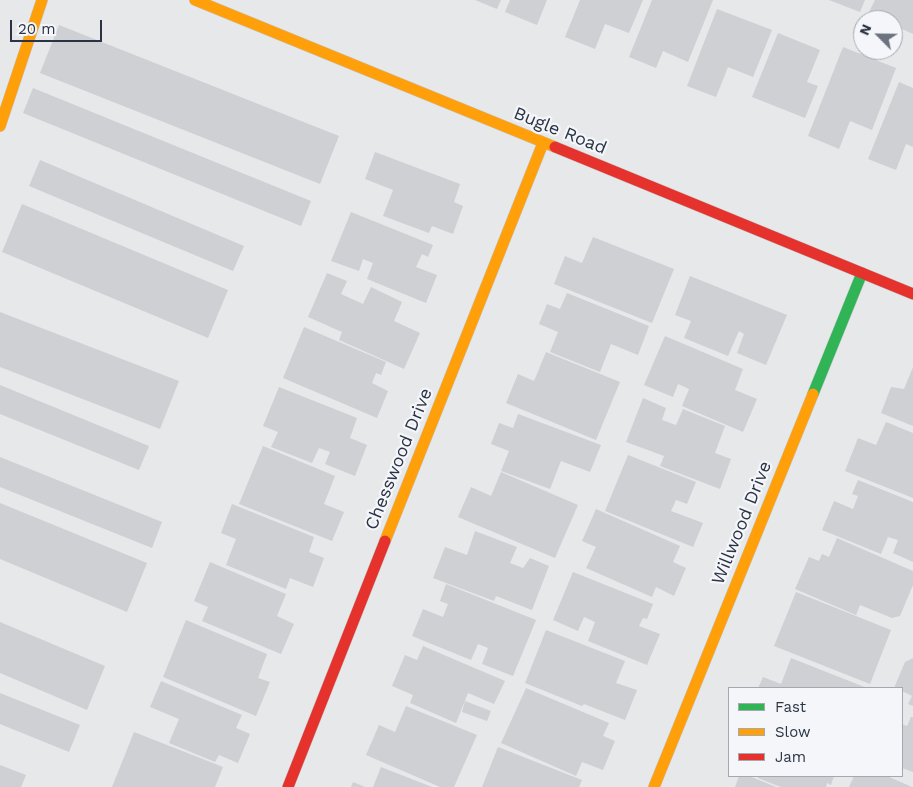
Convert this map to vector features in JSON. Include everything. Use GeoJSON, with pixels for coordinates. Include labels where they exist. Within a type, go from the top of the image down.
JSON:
{"type":"FeatureCollection","features":[{"type":"Feature","properties":{"kind":"street"},"geometry":{"type":"LineString","coordinates":[[0,126],[42,0]]}},
{"type":"Feature","properties":{"kind":"street","name":"Bugle Road"},"geometry":{"type":"LineString","coordinates":[[195,0],[913,294]]}},
{"type":"Feature","properties":{"kind":"street","name":"Chesswood Drive"},"geometry":{"type":"LineString","coordinates":[[288,787],[543,143]]}},
{"type":"Feature","properties":{"kind":"street","name":"Willwood Drive"},"geometry":{"type":"LineString","coordinates":[[654,787],[862,273]]}},
{"type":"Feature","properties":{"kind":"building"},"geometry":{"type":"Polygon","coordinates":[[[475,0],[501,0],[497,9],[475,0]]]}},
{"type":"Feature","properties":{"kind":"building"},"geometry":{"type":"Polygon","coordinates":[[[510,0],[547,0],[537,25],[505,12],[510,0]]]}},
{"type":"Feature","properties":{"kind":"building"},"geometry":{"type":"Polygon","coordinates":[[[580,0],[643,0],[629,33],[605,24],[595,49],[565,37],[580,0]]]}},
{"type":"Feature","properties":{"kind":"building"},"geometry":{"type":"Polygon","coordinates":[[[652,0],[713,0],[688,62],[663,51],[656,68],[629,57],[652,0]]]}},
{"type":"Feature","properties":{"kind":"building"},"geometry":{"type":"Polygon","coordinates":[[[829,0],[865,0],[861,10],[855,10],[829,0]]]}},
{"type":"Feature","properties":{"kind":"building"},"geometry":{"type":"Polygon","coordinates":[[[875,0],[913,0],[913,34],[903,30],[903,10],[870,10],[875,0]]]}},
{"type":"Feature","properties":{"kind":"building"},"geometry":{"type":"Polygon","coordinates":[[[717,9],[772,30],[753,77],[728,67],[716,97],[687,86],[717,9]]]}},
{"type":"Feature","properties":{"kind":"building"},"geometry":{"type":"Polygon","coordinates":[[[59,25],[339,136],[320,184],[40,73],[59,25]]]}},
{"type":"Feature","properties":{"kind":"building"},"geometry":{"type":"Polygon","coordinates":[[[778,33],[820,50],[807,82],[818,86],[805,118],[752,97],[778,33]]]}},
{"type":"Feature","properties":{"kind":"building"},"geometry":{"type":"Polygon","coordinates":[[[843,47],[853,51],[853,60],[876,60],[896,68],[872,130],[850,121],[839,149],[808,136],[843,47]]]}},
{"type":"Feature","properties":{"kind":"building"},"geometry":{"type":"Polygon","coordinates":[[[899,82],[913,88],[913,147],[906,144],[896,170],[868,159],[899,82]]]}},
{"type":"Feature","properties":{"kind":"building"},"geometry":{"type":"Polygon","coordinates":[[[33,88],[311,201],[301,226],[23,113],[33,88]]]}},
{"type":"Feature","properties":{"kind":"building"},"geometry":{"type":"Polygon","coordinates":[[[375,152],[460,184],[454,202],[463,206],[453,234],[432,226],[429,233],[383,216],[393,190],[365,179],[375,152]]]}},
{"type":"Feature","properties":{"kind":"building"},"geometry":{"type":"Polygon","coordinates":[[[40,160],[244,246],[233,271],[29,186],[40,160]]]}},
{"type":"Feature","properties":{"kind":"building"},"geometry":{"type":"Polygon","coordinates":[[[22,204],[228,290],[208,338],[2,252],[22,204]]]}},
{"type":"Feature","properties":{"kind":"building"},"geometry":{"type":"Polygon","coordinates":[[[351,212],[433,245],[428,257],[422,254],[416,267],[437,275],[426,303],[367,279],[373,263],[363,259],[359,271],[331,261],[351,212]]]}},
{"type":"Feature","properties":{"kind":"building"},"geometry":{"type":"Polygon","coordinates":[[[593,237],[674,269],[652,323],[554,284],[565,256],[582,263],[593,237]]]}},
{"type":"Feature","properties":{"kind":"building"},"geometry":{"type":"Polygon","coordinates":[[[327,273],[347,281],[341,294],[363,304],[371,287],[402,302],[394,321],[420,333],[404,369],[339,340],[342,332],[308,317],[327,273]]]}},
{"type":"Feature","properties":{"kind":"building"},"geometry":{"type":"Polygon","coordinates":[[[690,276],[787,315],[766,365],[737,353],[744,334],[739,331],[728,356],[684,338],[691,321],[675,315],[690,276]]]}},
{"type":"Feature","properties":{"kind":"building"},"geometry":{"type":"Polygon","coordinates":[[[567,293],[649,326],[638,355],[611,344],[600,372],[550,352],[558,332],[539,324],[547,304],[560,309],[567,293]]]}},
{"type":"Feature","properties":{"kind":"building"},"geometry":{"type":"Polygon","coordinates":[[[0,312],[179,381],[160,429],[0,367],[0,312]]]}},
{"type":"Feature","properties":{"kind":"building"},"geometry":{"type":"Polygon","coordinates":[[[304,327],[386,362],[381,375],[376,373],[372,383],[388,391],[377,418],[283,378],[304,327]]]}},
{"type":"Feature","properties":{"kind":"building"},"geometry":{"type":"Polygon","coordinates":[[[665,336],[743,369],[735,390],[757,399],[743,432],[682,406],[689,389],[678,384],[673,397],[644,385],[665,336]]]}},
{"type":"Feature","properties":{"kind":"building"},"geometry":{"type":"Polygon","coordinates":[[[546,352],[620,382],[596,440],[506,403],[518,374],[534,381],[546,352]]]}},
{"type":"Feature","properties":{"kind":"building"},"geometry":{"type":"Polygon","coordinates":[[[913,367],[913,426],[881,413],[891,387],[904,389],[913,367]]]}},
{"type":"Feature","properties":{"kind":"building"},"geometry":{"type":"Polygon","coordinates":[[[0,385],[149,446],[139,470],[0,414],[0,385]]]}},
{"type":"Feature","properties":{"kind":"building"},"geometry":{"type":"Polygon","coordinates":[[[279,387],[357,418],[350,438],[367,445],[355,476],[325,464],[330,452],[319,448],[312,463],[271,447],[278,432],[263,426],[279,387]]]}},
{"type":"Feature","properties":{"kind":"building"},"geometry":{"type":"Polygon","coordinates":[[[643,398],[666,408],[662,420],[676,425],[683,409],[725,426],[715,453],[731,459],[720,489],[660,466],[664,456],[626,442],[643,398]]]}},
{"type":"Feature","properties":{"kind":"building"},"geometry":{"type":"Polygon","coordinates":[[[518,414],[601,445],[590,472],[561,461],[550,489],[501,471],[509,451],[491,444],[499,423],[513,428],[518,414]]]}},
{"type":"Feature","properties":{"kind":"building"},"geometry":{"type":"Polygon","coordinates":[[[886,422],[913,433],[913,498],[845,471],[858,438],[876,445],[886,422]]]}},
{"type":"Feature","properties":{"kind":"building"},"geometry":{"type":"Polygon","coordinates":[[[263,446],[335,476],[324,504],[344,512],[332,541],[239,504],[263,446]]]}},
{"type":"Feature","properties":{"kind":"building"},"geometry":{"type":"Polygon","coordinates":[[[628,455],[696,482],[687,504],[676,500],[671,511],[703,523],[693,547],[605,511],[628,455]]]}},
{"type":"Feature","properties":{"kind":"building"},"geometry":{"type":"Polygon","coordinates":[[[0,457],[162,522],[152,548],[0,487],[0,457]]]}},
{"type":"Feature","properties":{"kind":"building"},"geometry":{"type":"Polygon","coordinates":[[[501,472],[578,505],[555,558],[458,517],[471,487],[491,496],[501,472]]]}},
{"type":"Feature","properties":{"kind":"building"},"geometry":{"type":"Polygon","coordinates":[[[858,480],[913,502],[913,562],[893,553],[898,540],[888,537],[881,554],[822,530],[834,501],[853,509],[858,496],[852,494],[858,480]]]}},
{"type":"Feature","properties":{"kind":"building"},"geometry":{"type":"Polygon","coordinates":[[[0,503],[147,563],[127,612],[0,559],[0,503]]]}},
{"type":"Feature","properties":{"kind":"building"},"geometry":{"type":"Polygon","coordinates":[[[232,504],[314,537],[309,552],[324,558],[313,587],[290,578],[286,589],[226,565],[236,539],[221,533],[232,504]]]}},
{"type":"Feature","properties":{"kind":"building"},"geometry":{"type":"Polygon","coordinates":[[[596,509],[680,546],[673,562],[686,568],[674,596],[656,587],[652,597],[586,568],[596,547],[582,541],[596,509]]]}},
{"type":"Feature","properties":{"kind":"building"},"geometry":{"type":"Polygon","coordinates":[[[475,531],[517,547],[510,563],[523,568],[530,558],[549,566],[532,610],[496,596],[494,601],[433,578],[445,547],[467,555],[475,531]]]}},
{"type":"Feature","properties":{"kind":"building"},"geometry":{"type":"Polygon","coordinates":[[[837,538],[913,571],[913,585],[900,616],[892,618],[860,605],[856,615],[795,589],[809,557],[819,561],[822,554],[829,557],[837,538]]]}},
{"type":"Feature","properties":{"kind":"building"},"geometry":{"type":"Polygon","coordinates":[[[210,562],[286,594],[277,616],[294,624],[281,654],[202,621],[208,607],[194,601],[210,562]]]}},
{"type":"Feature","properties":{"kind":"building"},"geometry":{"type":"Polygon","coordinates":[[[573,572],[653,604],[647,619],[643,618],[639,626],[660,634],[647,665],[588,641],[595,622],[584,617],[578,631],[553,620],[573,572]]]}},
{"type":"Feature","properties":{"kind":"building"},"geometry":{"type":"Polygon","coordinates":[[[446,584],[536,620],[513,676],[482,664],[488,648],[478,644],[471,660],[412,636],[423,609],[443,617],[448,604],[440,601],[446,584]]]}},
{"type":"Feature","properties":{"kind":"building"},"geometry":{"type":"Polygon","coordinates":[[[796,592],[891,630],[870,684],[774,646],[796,592]]]}},
{"type":"Feature","properties":{"kind":"building"},"geometry":{"type":"Polygon","coordinates":[[[186,620],[267,654],[258,678],[270,682],[256,716],[163,677],[186,620]]]}},
{"type":"Feature","properties":{"kind":"building"},"geometry":{"type":"Polygon","coordinates":[[[0,622],[105,666],[87,710],[0,673],[0,622]]]}},
{"type":"Feature","properties":{"kind":"building"},"geometry":{"type":"Polygon","coordinates":[[[546,630],[625,661],[616,683],[637,690],[625,720],[584,704],[582,706],[525,683],[546,630]]]}},
{"type":"Feature","properties":{"kind":"building"},"geometry":{"type":"Polygon","coordinates":[[[423,646],[505,681],[494,704],[468,693],[456,723],[410,703],[413,695],[392,686],[405,655],[417,660],[423,646]]]}},
{"type":"Feature","properties":{"kind":"building"},"geometry":{"type":"Polygon","coordinates":[[[791,658],[864,687],[758,687],[763,677],[781,684],[791,658]]]}},
{"type":"Feature","properties":{"kind":"building"},"geometry":{"type":"Polygon","coordinates":[[[913,658],[913,706],[908,704],[912,696],[903,692],[903,687],[894,687],[905,662],[913,658]]]}},
{"type":"Feature","properties":{"kind":"building"},"geometry":{"type":"Polygon","coordinates":[[[161,681],[242,715],[236,728],[250,734],[238,763],[219,755],[215,762],[169,743],[179,719],[150,707],[161,681]]]}},
{"type":"Feature","properties":{"kind":"building"},"geometry":{"type":"Polygon","coordinates":[[[526,688],[609,723],[603,736],[615,741],[603,770],[582,762],[576,776],[501,743],[526,688]]]}},
{"type":"Feature","properties":{"kind":"building"},"geometry":{"type":"Polygon","coordinates":[[[0,693],[80,725],[69,752],[0,724],[0,693]]]}},
{"type":"Feature","properties":{"kind":"building"},"geometry":{"type":"Polygon","coordinates":[[[465,701],[491,711],[487,721],[462,712],[465,701]]]}},
{"type":"Feature","properties":{"kind":"building"},"geometry":{"type":"Polygon","coordinates":[[[406,706],[477,735],[454,787],[440,787],[366,755],[379,725],[395,732],[406,706]]]}},
{"type":"Feature","properties":{"kind":"building"},"geometry":{"type":"Polygon","coordinates":[[[911,717],[913,717],[913,772],[903,768],[903,724],[907,726],[911,717]]]}},
{"type":"Feature","properties":{"kind":"building"},"geometry":{"type":"Polygon","coordinates":[[[134,732],[223,767],[215,787],[112,787],[134,732]]]}},
{"type":"Feature","properties":{"kind":"building"},"geometry":{"type":"Polygon","coordinates":[[[498,747],[582,780],[579,787],[482,787],[498,747]]]}},
{"type":"Feature","properties":{"kind":"building"},"geometry":{"type":"Polygon","coordinates":[[[0,765],[26,775],[21,787],[0,787],[0,765]]]}},
{"type":"Feature","properties":{"kind":"building"},"geometry":{"type":"Polygon","coordinates":[[[381,767],[432,787],[373,787],[381,767]]]}},
{"type":"Feature","properties":{"kind":"building"},"geometry":{"type":"Polygon","coordinates":[[[739,777],[751,777],[776,787],[735,787],[739,777]]]}},
{"type":"Feature","properties":{"kind":"building"},"geometry":{"type":"Polygon","coordinates":[[[834,777],[831,785],[827,783],[826,787],[781,787],[758,778],[834,777]]]}},
{"type":"Feature","properties":{"kind":"building"},"geometry":{"type":"Polygon","coordinates":[[[854,777],[889,777],[912,787],[849,787],[854,777]]]}},
{"type":"Feature","properties":{"kind":"building"},"geometry":{"type":"Polygon","coordinates":[[[353,782],[365,787],[351,787],[353,782]]]}},
{"type":"Feature","properties":{"kind":"traffic: fast"},"geometry":{"type":"LineString","coordinates":[[813,394],[862,273]]}},
{"type":"Feature","properties":{"kind":"traffic: slow"},"geometry":{"type":"LineString","coordinates":[[0,126],[42,0]]}},
{"type":"Feature","properties":{"kind":"traffic: slow"},"geometry":{"type":"LineString","coordinates":[[195,0],[555,147]]}},
{"type":"Feature","properties":{"kind":"traffic: slow"},"geometry":{"type":"LineString","coordinates":[[385,541],[543,143]]}},
{"type":"Feature","properties":{"kind":"traffic: slow"},"geometry":{"type":"LineString","coordinates":[[654,787],[813,394]]}},
{"type":"Feature","properties":{"kind":"traffic: jam"},"geometry":{"type":"LineString","coordinates":[[555,147],[913,294]]}},
{"type":"Feature","properties":{"kind":"traffic: jam"},"geometry":{"type":"LineString","coordinates":[[288,787],[385,541]]}}]}
